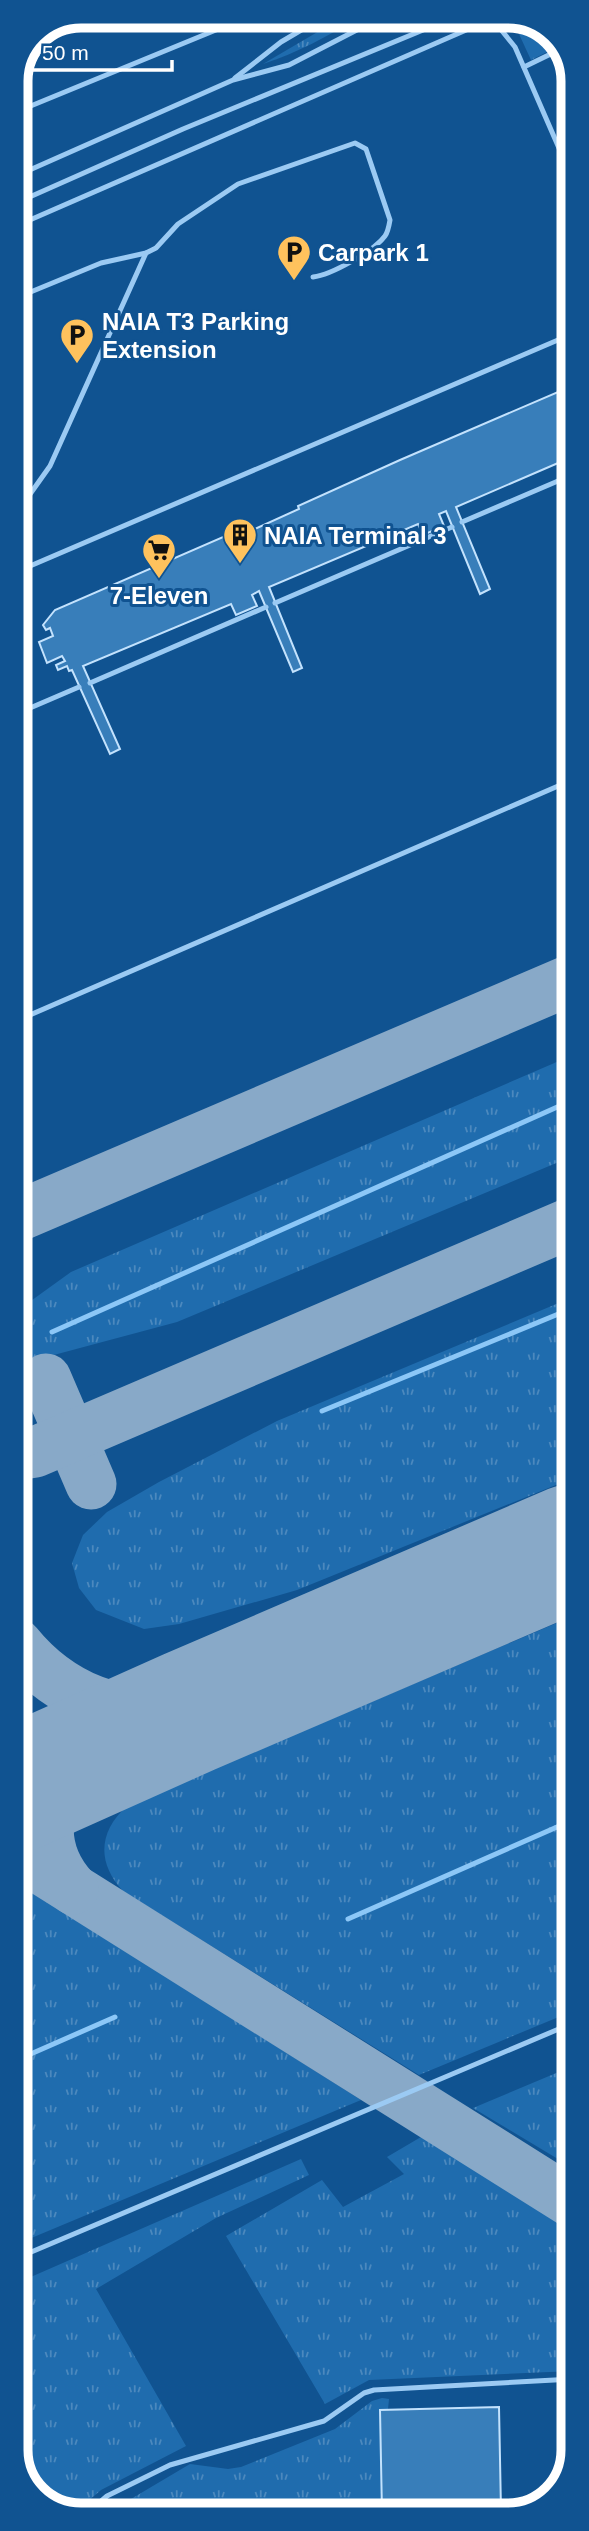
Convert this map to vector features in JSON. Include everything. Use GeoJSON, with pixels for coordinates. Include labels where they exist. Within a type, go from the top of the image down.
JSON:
{"type":"FeatureCollection","features":[{"type":"Feature","properties":{"kind":"lane"},"geometry":{"type":"LineString","coordinates":[[28,107],[221,28]]}},
{"type":"Feature","properties":{"kind":"lane"},"geometry":{"type":"LineString","coordinates":[[233,80],[281,42],[305,28]]}},
{"type":"Feature","properties":{"kind":"lane"},"geometry":{"type":"LineString","coordinates":[[28,171],[233,80],[289,65],[361,28]]}},
{"type":"Feature","properties":{"kind":"lane"},"geometry":{"type":"LineString","coordinates":[[28,198],[183,129],[429,28]]}},
{"type":"Feature","properties":{"kind":"lane"},"geometry":{"type":"LineString","coordinates":[[28,221],[469,28]]}},
{"type":"Feature","properties":{"kind":"lane"},"geometry":{"type":"LineString","coordinates":[[500,28],[510,39],[524,66],[561,152]]}},
{"type":"Feature","properties":{"kind":"lane"},"geometry":{"type":"LineString","coordinates":[[524,66],[553,53]]}},
{"type":"Feature","properties":{"kind":"lane"},"geometry":{"type":"LineString","coordinates":[[28,293],[101,263],[146,253],[156,248],[178,224],[237,184],[355,143],[362,145],[366,149],[390,220],[389,227],[384,237],[375,245],[337,271],[313,276]]}},
{"type":"Feature","properties":{"kind":"lane"},"geometry":{"type":"LineString","coordinates":[[28,498],[50,466],[146,253]]}},
{"type":"Feature","properties":{"kind":"lane"},"geometry":{"type":"LineString","coordinates":[[28,567],[561,339]]}},
{"type":"Feature","properties":{"kind":"lane"},"geometry":{"type":"LineString","coordinates":[[462,523],[561,480]]}},
{"type":"Feature","properties":{"kind":"lane"},"geometry":{"type":"LineString","coordinates":[[275,603],[452,527]]}},
{"type":"Feature","properties":{"kind":"lane"},"geometry":{"type":"LineString","coordinates":[[90,682],[266,607]]}},
{"type":"Feature","properties":{"kind":"lane"},"geometry":{"type":"LineString","coordinates":[[28,709],[79,687]]}},
{"type":"Feature","properties":{"kind":"lane"},"geometry":{"type":"LineString","coordinates":[[28,1016],[561,785]]}},
{"type":"Feature","properties":{"kind":"lane"},"geometry":{"type":"LineString","coordinates":[[28,2253],[561,2028]]}},
{"type":"Feature","properties":{"kind":"lane"},"geometry":{"type":"LineString","coordinates":[[99,2503],[107,2496],[170,2465],[324,2421],[364,2393],[374,2390],[561,2380]]}},
{"type":"Feature","properties":{"kind":"green space"},"geometry":{"type":"Polygon","coordinates":[[[324,28],[340,28],[312,44],[263,64],[324,28]]]}},
{"type":"Feature","properties":{"kind":"green space"},"geometry":{"type":"Polygon","coordinates":[[[514,28],[534,35],[551,50],[531,60],[514,28]]]}},
{"type":"Feature","properties":{"kind":"green space"},"geometry":{"type":"Polygon","coordinates":[[[561,1060],[561,1161],[177,1322],[50,1356],[28,1358],[28,1303],[71,1272],[561,1060]]]}},
{"type":"Feature","properties":{"kind":"green space"},"geometry":{"type":"Polygon","coordinates":[[[561,1302],[561,1483],[297,1590],[179,1624],[144,1629],[96,1610],[79,1588],[72,1563],[83,1535],[107,1512],[277,1421],[561,1302]]]}},
{"type":"Feature","properties":{"kind":"green space"},"geometry":{"type":"Polygon","coordinates":[[[561,1621],[561,2016],[419,2075],[123,1891],[109,1870],[104,1848],[110,1826],[127,1806],[561,1621]]]}},
{"type":"Feature","properties":{"kind":"green space"},"geometry":{"type":"Polygon","coordinates":[[[28,1889],[361,2100],[28,2239],[28,1889]]]}},
{"type":"Feature","properties":{"kind":"green space"},"geometry":{"type":"Polygon","coordinates":[[[561,2071],[561,2161],[473,2108],[561,2071]]]}},
{"type":"Feature","properties":{"kind":"green space"},"geometry":{"type":"Polygon","coordinates":[[[421,2137],[561,2223],[561,2372],[369,2380],[325,2404],[226,2236],[322,2180],[343,2207],[404,2174],[387,2157],[421,2137]]]}},
{"type":"Feature","properties":{"kind":"green space"},"geometry":{"type":"Polygon","coordinates":[[[301,2159],[309,2175],[216,2218],[96,2289],[186,2446],[101,2490],[86,2503],[61,2499],[46,2490],[35,2476],[29,2460],[28,2278],[301,2159]]]}},
{"type":"Feature","properties":{"kind":"green space"},"geometry":{"type":"Polygon","coordinates":[[[389,2399],[388,2409],[380,2410],[382,2503],[124,2503],[190,2464],[228,2469],[241,2467],[335,2429],[372,2401],[389,2399]]]}},
{"type":"Feature","properties":{"kind":"building","name":"NAIA Terminal 3"},"geometry":{"type":"Polygon","coordinates":[[[561,391],[561,462],[456,507],[490,589],[480,594],[446,511],[439,514],[444,526],[423,535],[418,524],[269,587],[302,668],[293,672],[259,591],[252,595],[257,606],[236,615],[231,604],[83,666],[120,749],[110,754],[72,670],[69,671],[67,666],[58,670],[56,665],[65,661],[62,656],[47,663],[39,642],[53,636],[50,628],[46,630],[43,625],[55,610],[246,527],[248,532],[400,460],[561,391]]]}},
{"type":"Feature","properties":{"kind":"building"},"geometry":{"type":"Polygon","coordinates":[[[499,2407],[501,2503],[382,2503],[380,2410],[499,2407]]]}},
{"type":"Feature","properties":{"kind":"waterway"},"geometry":{"type":"LineString","coordinates":[[52,1332],[561,1105]]}},
{"type":"Feature","properties":{"kind":"waterway"},"geometry":{"type":"LineString","coordinates":[[322,1411],[561,1313]]}},
{"type":"Feature","properties":{"kind":"waterway"},"geometry":{"type":"LineString","coordinates":[[348,1919],[561,1825]]}},
{"type":"Feature","properties":{"kind":"waterway"},"geometry":{"type":"LineString","coordinates":[[28,2055],[115,2017]]}},
{"type":"Feature","properties":{"kind":"taxiway"},"geometry":{"type":"LineString","coordinates":[[28,1212],[561,984]]}},
{"type":"Feature","properties":{"kind":"taxiway"},"geometry":{"type":"LineString","coordinates":[[28,1453],[561,1227]]}},
{"type":"Feature","properties":{"kind":"taxiway"},"geometry":{"type":"LineString","coordinates":[[46,1379],[91,1484]]}},
{"type":"Feature","properties":{"kind":"taxiway"},"geometry":{"type":"LineString","coordinates":[[28,1656],[52,1678],[94,1701],[139,1712],[189,1712]]}},
{"type":"Feature","properties":{"kind":"taxiway"},"geometry":{"type":"LineString","coordinates":[[73,1889],[53,1858],[48,1824],[57,1791],[80,1761]]}},
{"type":"Feature","properties":{"kind":"taxiway"},"geometry":{"type":"LineString","coordinates":[[28,1861],[561,2195]]}},
{"type":"Feature","properties":{"kind":"runway"},"geometry":{"type":"LineString","coordinates":[[28,1784],[561,1552]]}},
{"type":"Feature","properties":{"kind":"place","name":"Carpark 1"},"geometry":{"type":"Point","coordinates":[294,282]}},
{"type":"Feature","properties":{"kind":"place","name":"NAIA T3 Parking Extension"},"geometry":{"type":"Point","coordinates":[77,365]}},
{"type":"Feature","properties":{"kind":"place","name":"NAIA Terminal 3"},"geometry":{"type":"Point","coordinates":[240,565]}},
{"type":"Feature","properties":{"kind":"place","name":"7-Eleven"},"geometry":{"type":"Point","coordinates":[159,580]}}]}
